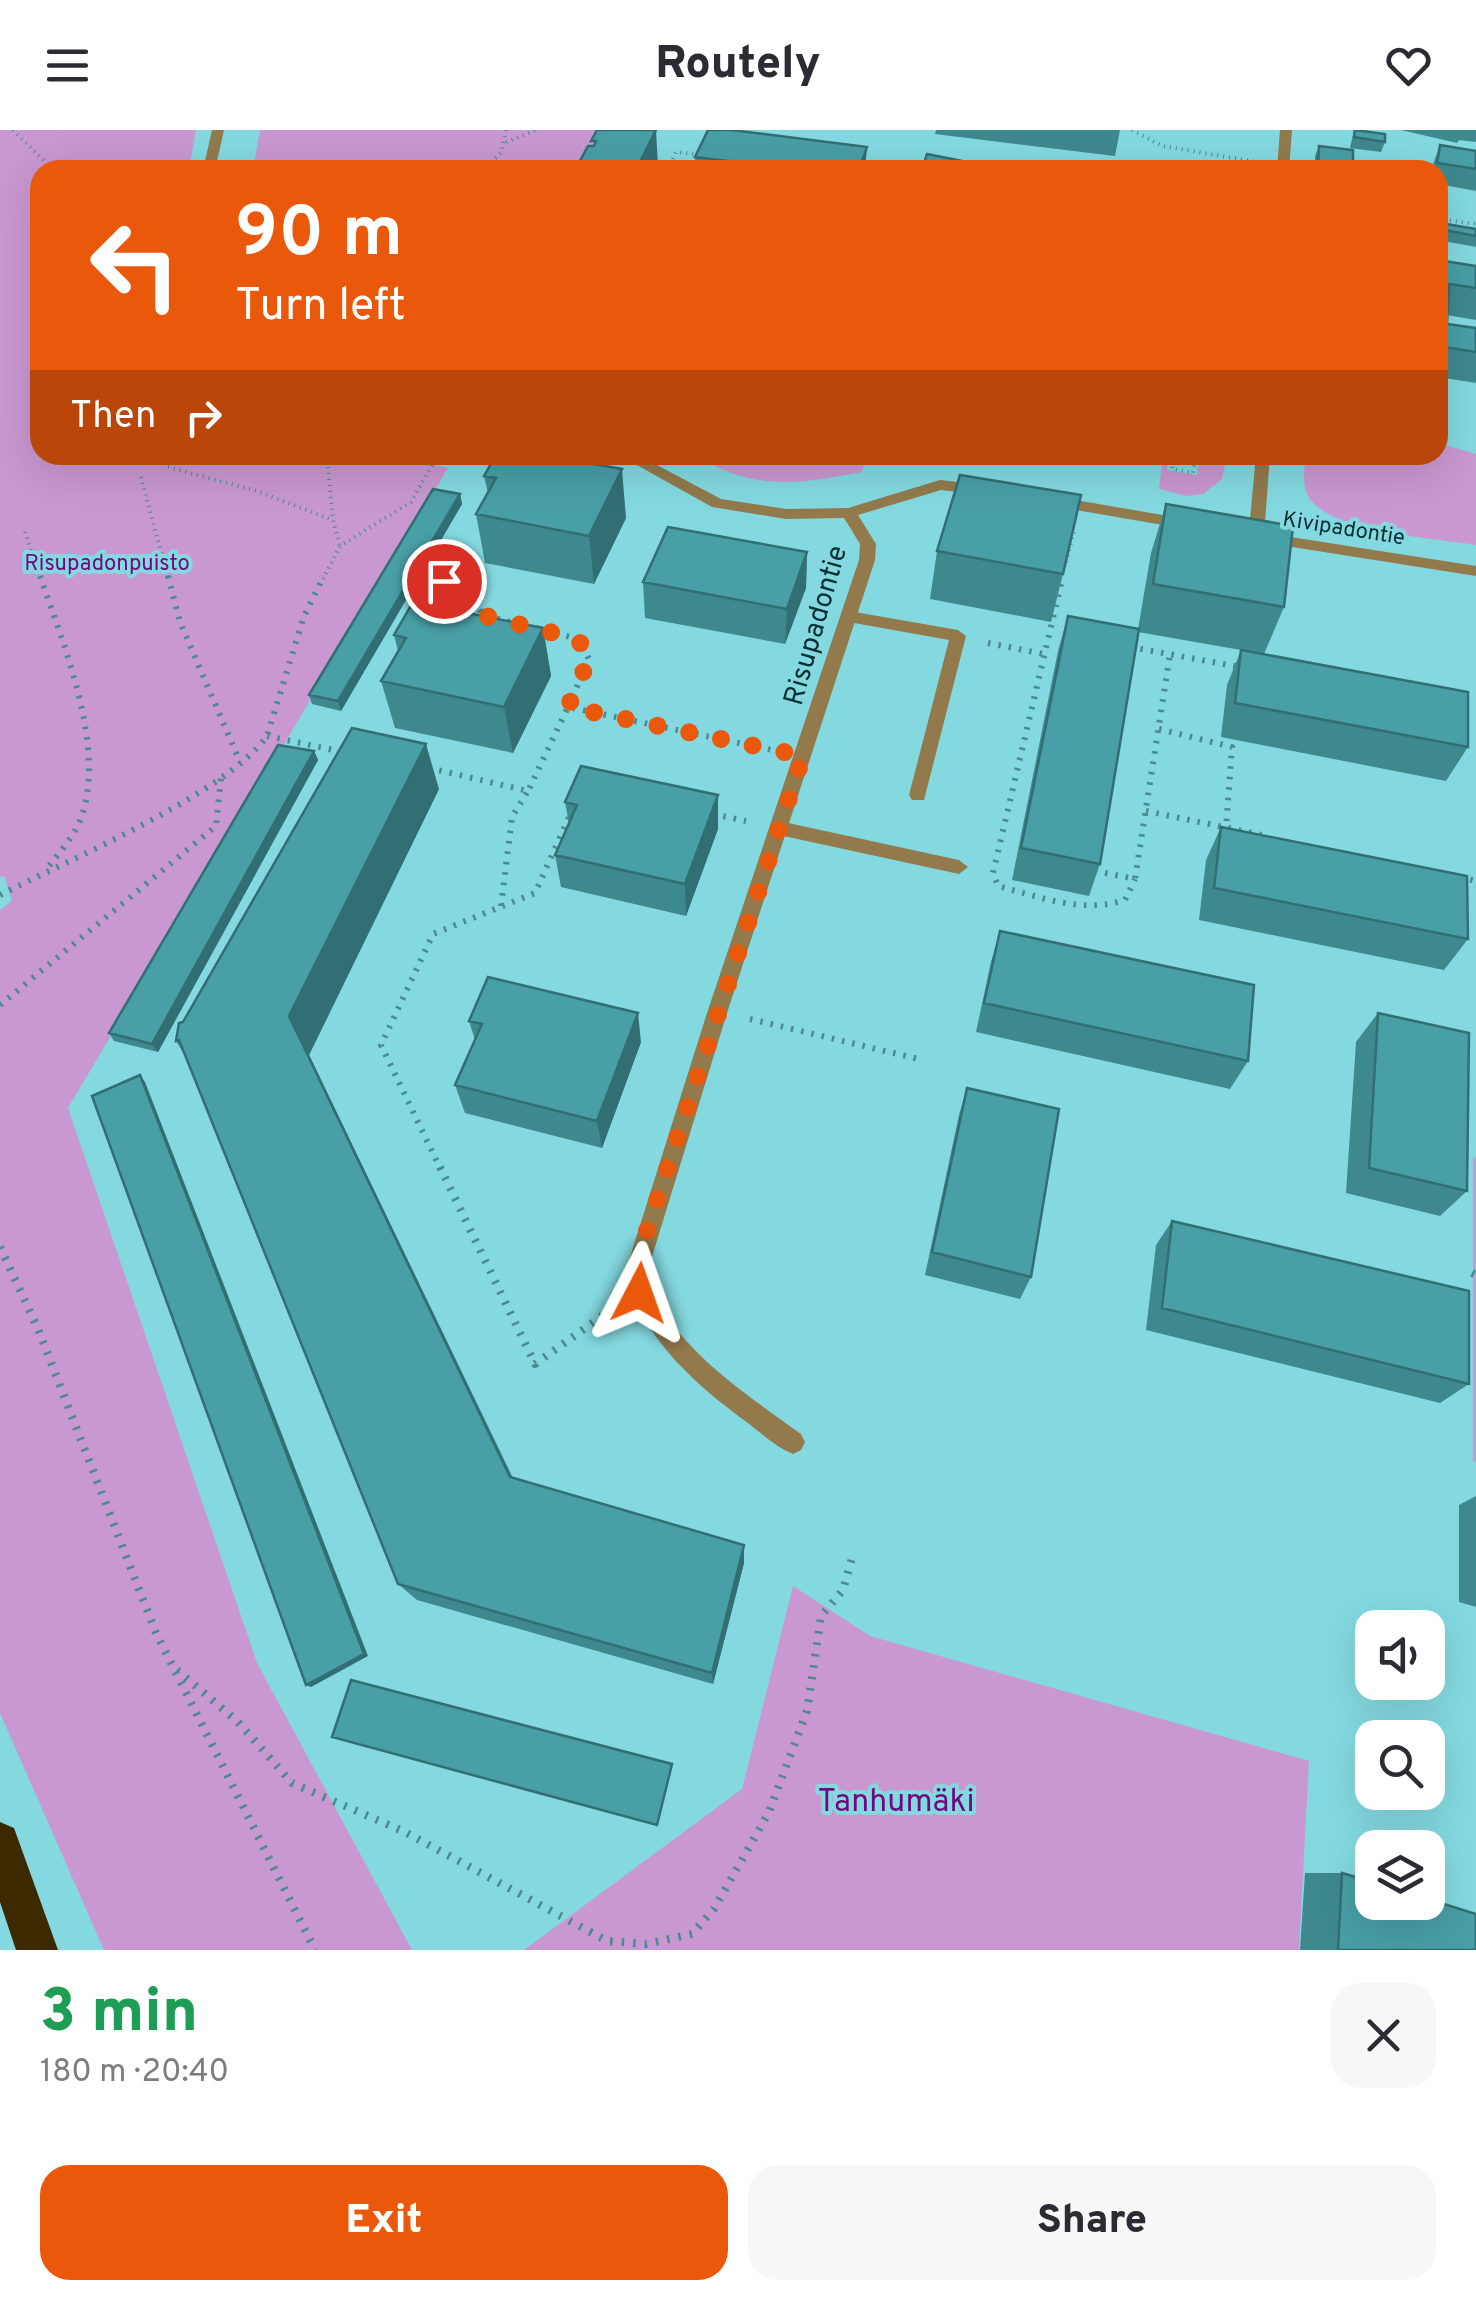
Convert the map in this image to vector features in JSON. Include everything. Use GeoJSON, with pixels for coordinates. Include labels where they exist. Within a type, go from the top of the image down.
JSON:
{"type":"FeatureCollection","features":[{"type":"Feature","properties":{"kind":"highway"},"geometry":{"type":"LineString","coordinates":[[0,1842],[37,1950]]}},
{"type":"Feature","properties":{"kind":"street"},"geometry":{"type":"LineString","coordinates":[[210,160],[218,130]]}},
{"type":"Feature","properties":{"kind":"street"},"geometry":{"type":"LineString","coordinates":[[1284,160],[1286,130]]}},
{"type":"Feature","properties":{"kind":"street"},"geometry":{"type":"LineString","coordinates":[[645,465],[717,503],[786,514],[849,512],[926,487],[954,485],[993,491]]}},
{"type":"Feature","properties":{"kind":"street"},"geometry":{"type":"LineString","coordinates":[[1256,536],[1262,465]]}},
{"type":"Feature","properties":{"kind":"street"},"geometry":{"type":"LineString","coordinates":[[1031,498],[1203,527]]}},
{"type":"Feature","properties":{"kind":"street","name":"Risupadontie"},"geometry":{"type":"LineString","coordinates":[[639,1293],[635,1276],[638,1258],[867,560],[868,544],[849,512]]}},
{"type":"Feature","properties":{"kind":"street","name":"Kivipadontie"},"geometry":{"type":"LineString","coordinates":[[1221,530],[1476,571]]}},
{"type":"Feature","properties":{"kind":"street"},"geometry":{"type":"LineString","coordinates":[[849,617],[958,636],[918,795]]}},
{"type":"Feature","properties":{"kind":"street"},"geometry":{"type":"LineString","coordinates":[[780,828],[959,866]]}},
{"type":"Feature","properties":{"kind":"street"},"geometry":{"type":"LineString","coordinates":[[639,1293],[651,1314],[708,1378],[792,1442]]}},
{"type":"Feature","properties":{"kind":"path"},"geometry":{"type":"LineString","coordinates":[[13,130],[43,160]]}},
{"type":"Feature","properties":{"kind":"path"},"geometry":{"type":"LineString","coordinates":[[494,160],[502,153],[506,130]]}},
{"type":"Feature","properties":{"kind":"path"},"geometry":{"type":"LineString","coordinates":[[506,142],[536,130]]}},
{"type":"Feature","properties":{"kind":"path"},"geometry":{"type":"LineString","coordinates":[[1132,130],[1162,146],[1241,160]]}},
{"type":"Feature","properties":{"kind":"path"},"geometry":{"type":"LineString","coordinates":[[672,160],[676,152],[714,156]]}},
{"type":"Feature","properties":{"kind":"path"},"geometry":{"type":"LineString","coordinates":[[1448,220],[1476,224]]}},
{"type":"Feature","properties":{"kind":"path"},"geometry":{"type":"LineString","coordinates":[[328,465],[333,520],[340,546]]}},
{"type":"Feature","properties":{"kind":"path"},"geometry":{"type":"LineString","coordinates":[[0,895],[200,792],[255,753],[266,736],[304,616],[340,546],[411,502],[432,465]]}},
{"type":"Feature","properties":{"kind":"path"},"geometry":{"type":"LineString","coordinates":[[1173,465],[1172,469],[1194,472],[1195,465]]}},
{"type":"Feature","properties":{"kind":"path"},"geometry":{"type":"LineString","coordinates":[[168,467],[257,491],[333,520]]}},
{"type":"Feature","properties":{"kind":"path"},"geometry":{"type":"LineString","coordinates":[[140,477],[180,622],[240,762]]}},
{"type":"Feature","properties":{"kind":"path"},"geometry":{"type":"LineString","coordinates":[[1075,525],[1001,826],[993,872],[998,886],[1088,906],[1110,907],[1125,900],[1134,879],[1170,654]]}},
{"type":"Feature","properties":{"kind":"path"},"geometry":{"type":"LineString","coordinates":[[25,532],[86,722],[88,772],[82,817],[46,870]]}},
{"type":"Feature","properties":{"kind":"path"},"geometry":{"type":"LineString","coordinates":[[444,581],[458,578],[482,615],[578,639],[589,659],[512,817],[500,907]]}},
{"type":"Feature","properties":{"kind":"path"},"geometry":{"type":"LineString","coordinates":[[1050,632],[1067,635]]}},
{"type":"Feature","properties":{"kind":"path"},"geometry":{"type":"LineString","coordinates":[[1119,644],[1247,669]]}},
{"type":"Feature","properties":{"kind":"path"},"geometry":{"type":"LineString","coordinates":[[1012,648],[1044,654]]}},
{"type":"Feature","properties":{"kind":"path"},"geometry":{"type":"LineString","coordinates":[[568,707],[803,756]]}},
{"type":"Feature","properties":{"kind":"path"},"geometry":{"type":"LineString","coordinates":[[1158,728],[1232,747],[1226,828]]}},
{"type":"Feature","properties":{"kind":"path"},"geometry":{"type":"LineString","coordinates":[[266,736],[348,753]]}},
{"type":"Feature","properties":{"kind":"path"},"geometry":{"type":"LineString","coordinates":[[421,766],[528,791]]}},
{"type":"Feature","properties":{"kind":"path"},"geometry":{"type":"LineString","coordinates":[[0,1005],[216,826],[221,776]]}},
{"type":"Feature","properties":{"kind":"path"},"geometry":{"type":"LineString","coordinates":[[577,799],[535,893],[433,934],[381,1045],[535,1364],[639,1293]]}},
{"type":"Feature","properties":{"kind":"path"},"geometry":{"type":"LineString","coordinates":[[1146,810],[1264,836]]}},
{"type":"Feature","properties":{"kind":"path"},"geometry":{"type":"LineString","coordinates":[[710,813],[746,821]]}},
{"type":"Feature","properties":{"kind":"path"},"geometry":{"type":"LineString","coordinates":[[1105,873],[1134,879]]}},
{"type":"Feature","properties":{"kind":"path"},"geometry":{"type":"LineString","coordinates":[[1457,877],[1476,881]]}},
{"type":"Feature","properties":{"kind":"path"},"geometry":{"type":"LineString","coordinates":[[748,1019],[923,1060]]}},
{"type":"Feature","properties":{"kind":"path"},"geometry":{"type":"LineString","coordinates":[[0,1246],[38,1329],[156,1632],[315,1950]]}},
{"type":"Feature","properties":{"kind":"path"},"geometry":{"type":"LineString","coordinates":[[177,1670],[238,1722],[292,1783],[406,1832],[608,1941],[646,1944],[692,1934],[714,1909],[736,1863],[770,1812],[807,1711],[821,1616],[844,1590],[852,1558]]}},
{"type":"Feature","properties":{"kind":"green space","name":"Risupadonpuisto"},"geometry":{"type":"Polygon","coordinates":[[[0,130],[196,130],[191,160],[30,160],[30,465],[448,468],[68,1108],[257,1663],[412,1950],[104,1950],[0,1713],[0,910],[12,901],[4,876],[0,877],[0,130]]]}},
{"type":"Feature","properties":{"kind":"green space"},"geometry":{"type":"Polygon","coordinates":[[[260,130],[611,130],[594,160],[255,160],[260,130]]]}},
{"type":"Feature","properties":{"kind":"green space"},"geometry":{"type":"Polygon","coordinates":[[[1448,446],[1476,454],[1476,545],[1383,531],[1335,517],[1318,507],[1307,494],[1305,465],[1448,465],[1448,446]]]}},
{"type":"Feature","properties":{"kind":"green space"},"geometry":{"type":"Polygon","coordinates":[[[714,465],[864,465],[862,472],[797,482],[757,480],[714,465]]]}},
{"type":"Feature","properties":{"kind":"green space"},"geometry":{"type":"Polygon","coordinates":[[[1162,465],[1168,465],[1167,470],[1197,475],[1198,465],[1225,465],[1222,479],[1203,494],[1187,496],[1159,489],[1162,465]]]}},
{"type":"Feature","properties":{"kind":"green space"},"geometry":{"type":"Polygon","coordinates":[[[1473,1157],[1476,1158],[1476,1462],[1473,1461],[1473,1157]]]}},
{"type":"Feature","properties":{"kind":"green space","name":"Tanhumäki"},"geometry":{"type":"Polygon","coordinates":[[[793,1586],[870,1636],[1309,1761],[1299,1950],[524,1950],[742,1789],[793,1586]]]}},
{"type":"Feature","properties":{"kind":"building"},"geometry":{"type":"Polygon","coordinates":[[[597,130],[656,130],[641,160],[580,160],[588,146],[594,146],[596,141],[591,141],[597,130]]]}},
{"type":"Feature","properties":{"kind":"building"},"geometry":{"type":"Polygon","coordinates":[[[708,130],[867,147],[862,160],[695,157],[708,130]]]}},
{"type":"Feature","properties":{"kind":"building"},"geometry":{"type":"Polygon","coordinates":[[[1355,130],[1385,134],[1385,142],[1354,137],[1355,130]]]}},
{"type":"Feature","properties":{"kind":"building"},"geometry":{"type":"Polygon","coordinates":[[[1440,145],[1476,151],[1476,169],[1448,165],[1448,160],[1438,160],[1440,145]]]}},
{"type":"Feature","properties":{"kind":"building"},"geometry":{"type":"Polygon","coordinates":[[[1319,146],[1353,150],[1353,160],[1318,160],[1319,146]]]}},
{"type":"Feature","properties":{"kind":"building"},"geometry":{"type":"Polygon","coordinates":[[[927,154],[957,160],[925,160],[927,154]]]}},
{"type":"Feature","properties":{"kind":"building"},"geometry":{"type":"Polygon","coordinates":[[[1448,224],[1476,229],[1476,236],[1448,231],[1448,224]]]}},
{"type":"Feature","properties":{"kind":"building"},"geometry":{"type":"Polygon","coordinates":[[[1448,262],[1476,266],[1476,288],[1449,284],[1448,304],[1448,262]]]}},
{"type":"Feature","properties":{"kind":"building"},"geometry":{"type":"Polygon","coordinates":[[[1448,324],[1476,328],[1476,352],[1448,348],[1448,324]]]}},
{"type":"Feature","properties":{"kind":"building"},"geometry":{"type":"Polygon","coordinates":[[[490,465],[599,465],[622,469],[589,536],[476,514],[496,478],[484,476],[490,465]]]}},
{"type":"Feature","properties":{"kind":"building"},"geometry":{"type":"Polygon","coordinates":[[[960,475],[1081,495],[1063,574],[937,551],[960,475]]]}},
{"type":"Feature","properties":{"kind":"building"},"geometry":{"type":"Polygon","coordinates":[[[433,489],[460,494],[338,701],[309,695],[433,489]]]}},
{"type":"Feature","properties":{"kind":"building"},"geometry":{"type":"Polygon","coordinates":[[[1166,504],[1293,526],[1284,607],[1153,584],[1166,504]]]}},
{"type":"Feature","properties":{"kind":"building"},"geometry":{"type":"Polygon","coordinates":[[[668,527],[807,552],[787,609],[643,582],[668,527]]]}},
{"type":"Feature","properties":{"kind":"building"},"geometry":{"type":"Polygon","coordinates":[[[413,602],[543,628],[504,707],[381,681],[406,638],[394,635],[413,602]]]}},
{"type":"Feature","properties":{"kind":"building"},"geometry":{"type":"Polygon","coordinates":[[[1068,616],[1139,629],[1100,864],[1021,848],[1068,616]]]}},
{"type":"Feature","properties":{"kind":"building"},"geometry":{"type":"Polygon","coordinates":[[[1241,650],[1468,692],[1468,747],[1235,703],[1241,650]]]}},
{"type":"Feature","properties":{"kind":"building"},"geometry":{"type":"Polygon","coordinates":[[[352,728],[426,744],[289,1016],[510,1477],[744,1545],[712,1673],[398,1584],[179,1040],[176,1041],[179,1023],[352,728]]]}},
{"type":"Feature","properties":{"kind":"building"},"geometry":{"type":"Polygon","coordinates":[[[278,745],[314,751],[152,1044],[109,1033],[278,745]]]}},
{"type":"Feature","properties":{"kind":"building"},"geometry":{"type":"Polygon","coordinates":[[[581,766],[718,795],[685,884],[555,855],[577,805],[565,802],[581,766]]]}},
{"type":"Feature","properties":{"kind":"building"},"geometry":{"type":"Polygon","coordinates":[[[1221,827],[1467,876],[1468,939],[1214,888],[1221,827]]]}},
{"type":"Feature","properties":{"kind":"building"},"geometry":{"type":"Polygon","coordinates":[[[1000,931],[1254,985],[1248,1061],[984,1003],[1000,931]]]}},
{"type":"Feature","properties":{"kind":"building"},"geometry":{"type":"Polygon","coordinates":[[[488,977],[638,1013],[597,1121],[455,1085],[482,1024],[469,1021],[488,977]]]}},
{"type":"Feature","properties":{"kind":"building"},"geometry":{"type":"Polygon","coordinates":[[[1378,1013],[1469,1033],[1467,1191],[1369,1168],[1378,1013]]]}},
{"type":"Feature","properties":{"kind":"building"},"geometry":{"type":"Polygon","coordinates":[[[140,1075],[364,1654],[306,1685],[92,1096],[140,1075]]]}},
{"type":"Feature","properties":{"kind":"building"},"geometry":{"type":"Polygon","coordinates":[[[967,1088],[1059,1109],[1031,1277],[932,1252],[967,1088]]]}},
{"type":"Feature","properties":{"kind":"building"},"geometry":{"type":"Polygon","coordinates":[[[1172,1221],[1469,1291],[1469,1384],[1162,1308],[1172,1221]]]}},
{"type":"Feature","properties":{"kind":"building"},"geometry":{"type":"Polygon","coordinates":[[[351,1680],[672,1764],[657,1825],[332,1737],[351,1680]]]}},
{"type":"Feature","properties":{"kind":"building"},"geometry":{"type":"Polygon","coordinates":[[[1342,1873],[1355,1877],[1355,1920],[1445,1920],[1445,1904],[1476,1914],[1476,1950],[1338,1950],[1342,1873]]]}},
{"type":"Feature","properties":{"kind":"route"},"geometry":{"type":"LineString","coordinates":[[444,581],[458,578],[482,615],[578,639],[589,659],[568,707],[803,756],[638,1258],[635,1276],[639,1293]]}}]}
